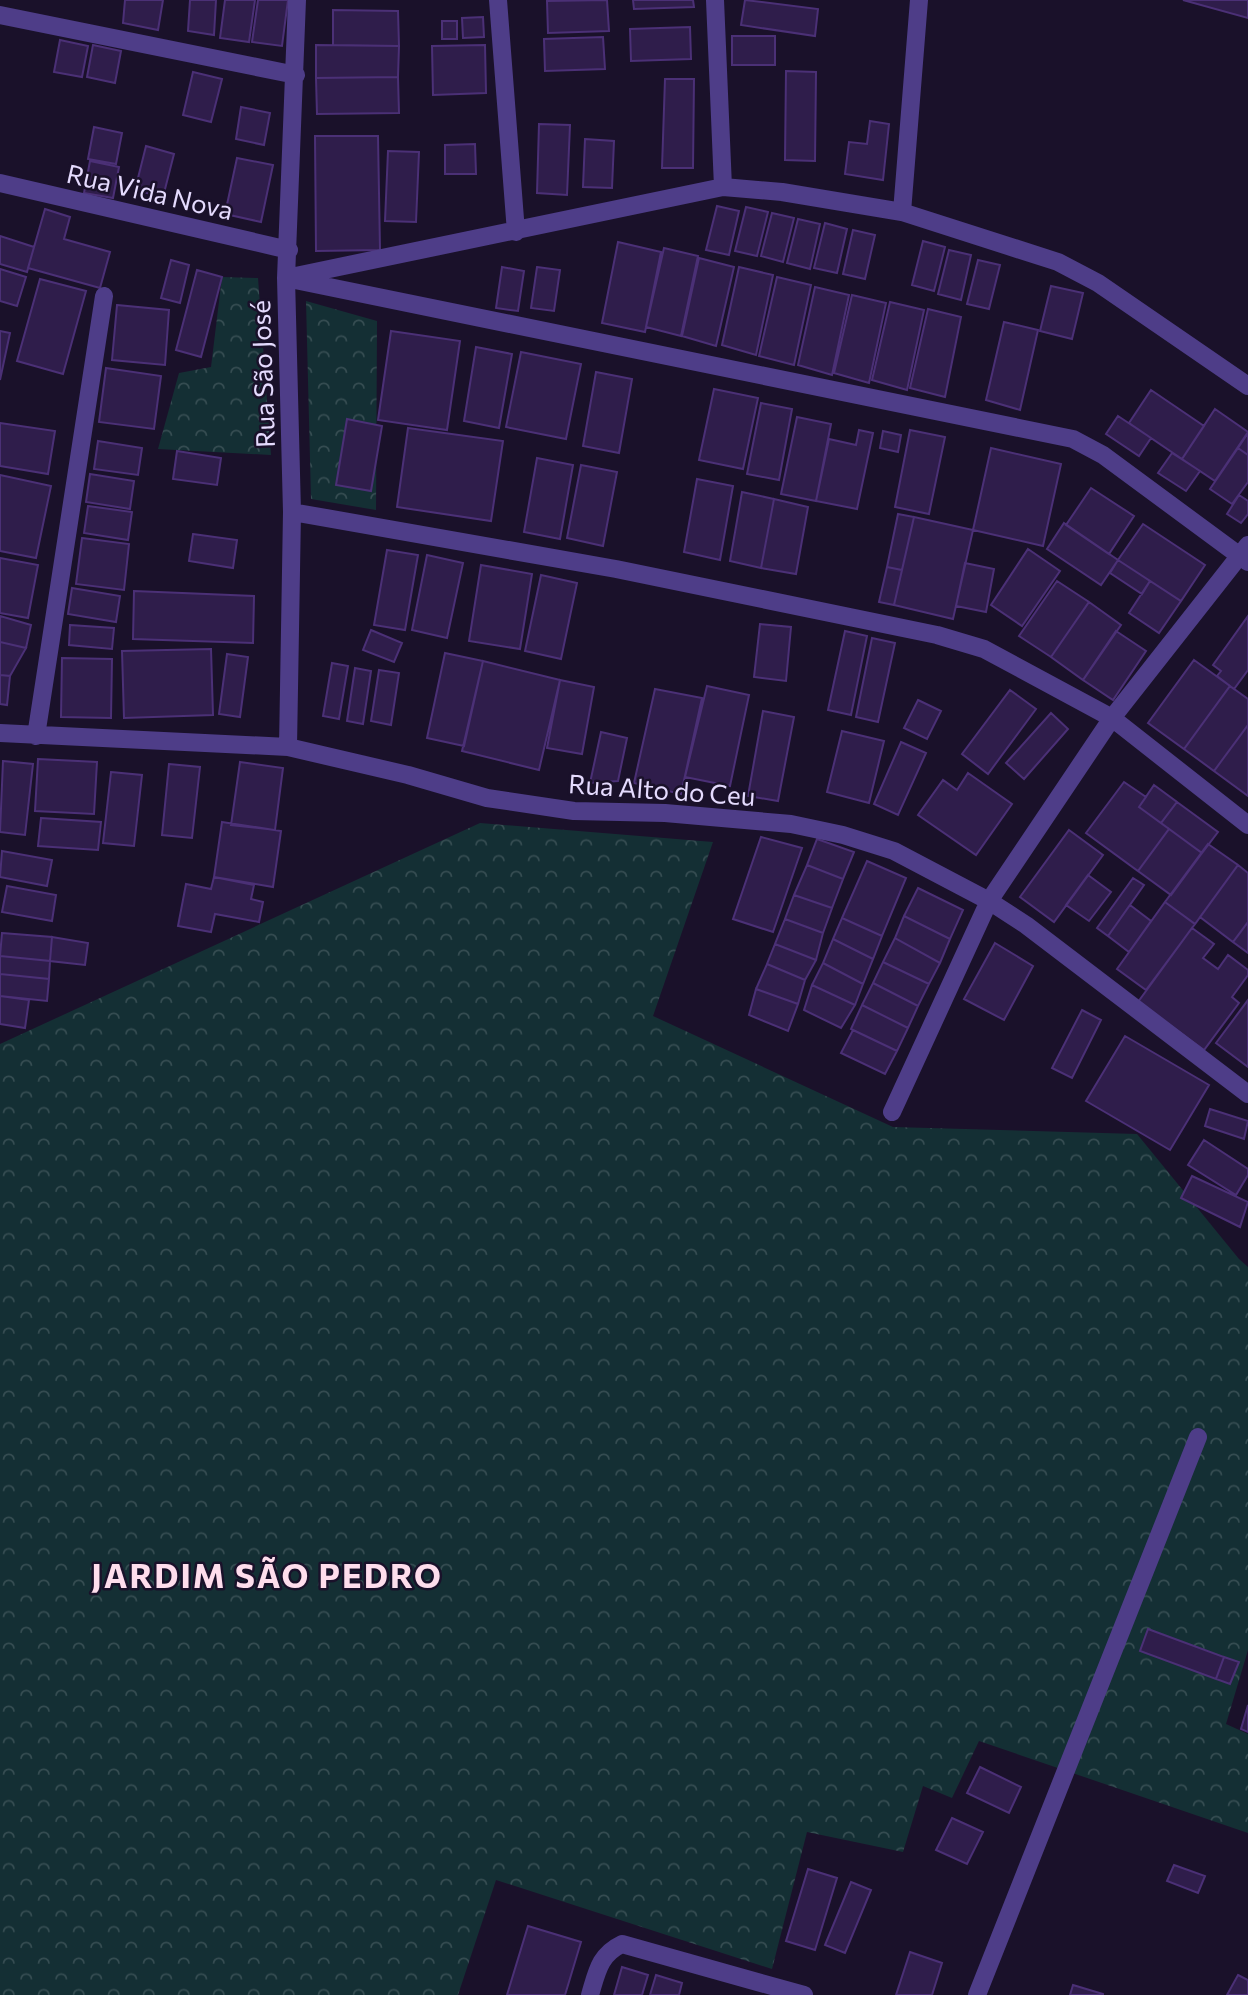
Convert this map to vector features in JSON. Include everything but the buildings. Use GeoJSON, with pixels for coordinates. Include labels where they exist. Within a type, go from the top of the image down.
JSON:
{"type":"FeatureCollection","features":[{"type":"Feature","properties":{"kind":"street","name":"Rua São José"},"geometry":{"type":"LineString","coordinates":[[288,747],[292,512],[286,278],[297,0]]}},
{"type":"Feature","properties":{"kind":"street"},"geometry":{"type":"LineString","coordinates":[[498,0],[516,232]]}},
{"type":"Feature","properties":{"kind":"street"},"geometry":{"type":"LineString","coordinates":[[715,0],[723,187]]}},
{"type":"Feature","properties":{"kind":"street"},"geometry":{"type":"LineString","coordinates":[[902,212],[919,0]]}},
{"type":"Feature","properties":{"kind":"street"},"geometry":{"type":"LineString","coordinates":[[0,15],[296,75]]}},
{"type":"Feature","properties":{"kind":"street","name":"Rua Vida Nova"},"geometry":{"type":"LineString","coordinates":[[0,183],[289,250]]}},
{"type":"Feature","properties":{"kind":"street"},"geometry":{"type":"LineString","coordinates":[[286,278],[723,187],[782,192],[902,212],[1058,262],[1098,283],[1248,386]]}},
{"type":"Feature","properties":{"kind":"street"},"geometry":{"type":"LineString","coordinates":[[286,278],[1073,439],[1103,455],[1245,555],[1112,718],[989,901],[892,1112]]}},
{"type":"Feature","properties":{"kind":"street"},"geometry":{"type":"LineString","coordinates":[[36,736],[104,296]]}},
{"type":"Feature","properties":{"kind":"street"},"geometry":{"type":"LineString","coordinates":[[292,512],[615,569],[937,635],[984,649],[1112,718],[1248,825]]}},
{"type":"Feature","properties":{"kind":"street","name":"Rua Alto do Ceu"},"geometry":{"type":"LineString","coordinates":[[0,733],[288,747],[408,775],[487,798],[574,811],[665,813],[791,824],[844,835],[894,851],[989,901],[1026,925],[1248,1094]]}},
{"type":"Feature","properties":{"kind":"street"},"geometry":{"type":"LineString","coordinates":[[976,1995],[1198,1437]]}},
{"type":"Feature","properties":{"kind":"street"},"geometry":{"type":"LineString","coordinates":[[590,1995],[599,1963],[608,1951],[622,1944],[804,1995]]}},
{"type":"Feature","properties":{"kind":"green space"},"geometry":{"type":"Polygon","coordinates":[[[222,277],[258,278],[271,455],[158,449],[179,373],[211,367],[222,277]]]}},
{"type":"Feature","properties":{"kind":"green space"},"geometry":{"type":"Polygon","coordinates":[[[306,301],[377,321],[376,510],[311,499],[306,301]]]}},
{"type":"Feature","properties":{"kind":"green space"},"geometry":{"type":"Polygon","coordinates":[[[480,823],[713,842],[653,1016],[893,1127],[1137,1134],[1248,1267],[1248,1650],[1226,1724],[1248,1734],[1248,1833],[979,1741],[952,1798],[923,1786],[903,1852],[807,1832],[772,1969],[496,1880],[458,1995],[0,1995],[0,1044],[480,823]]]}},
{"type":"Feature","properties":{"kind":"district","name":"JARDIM SÃO PEDRO"},"geometry":{"type":"Point","coordinates":[267,1574]}}]}
